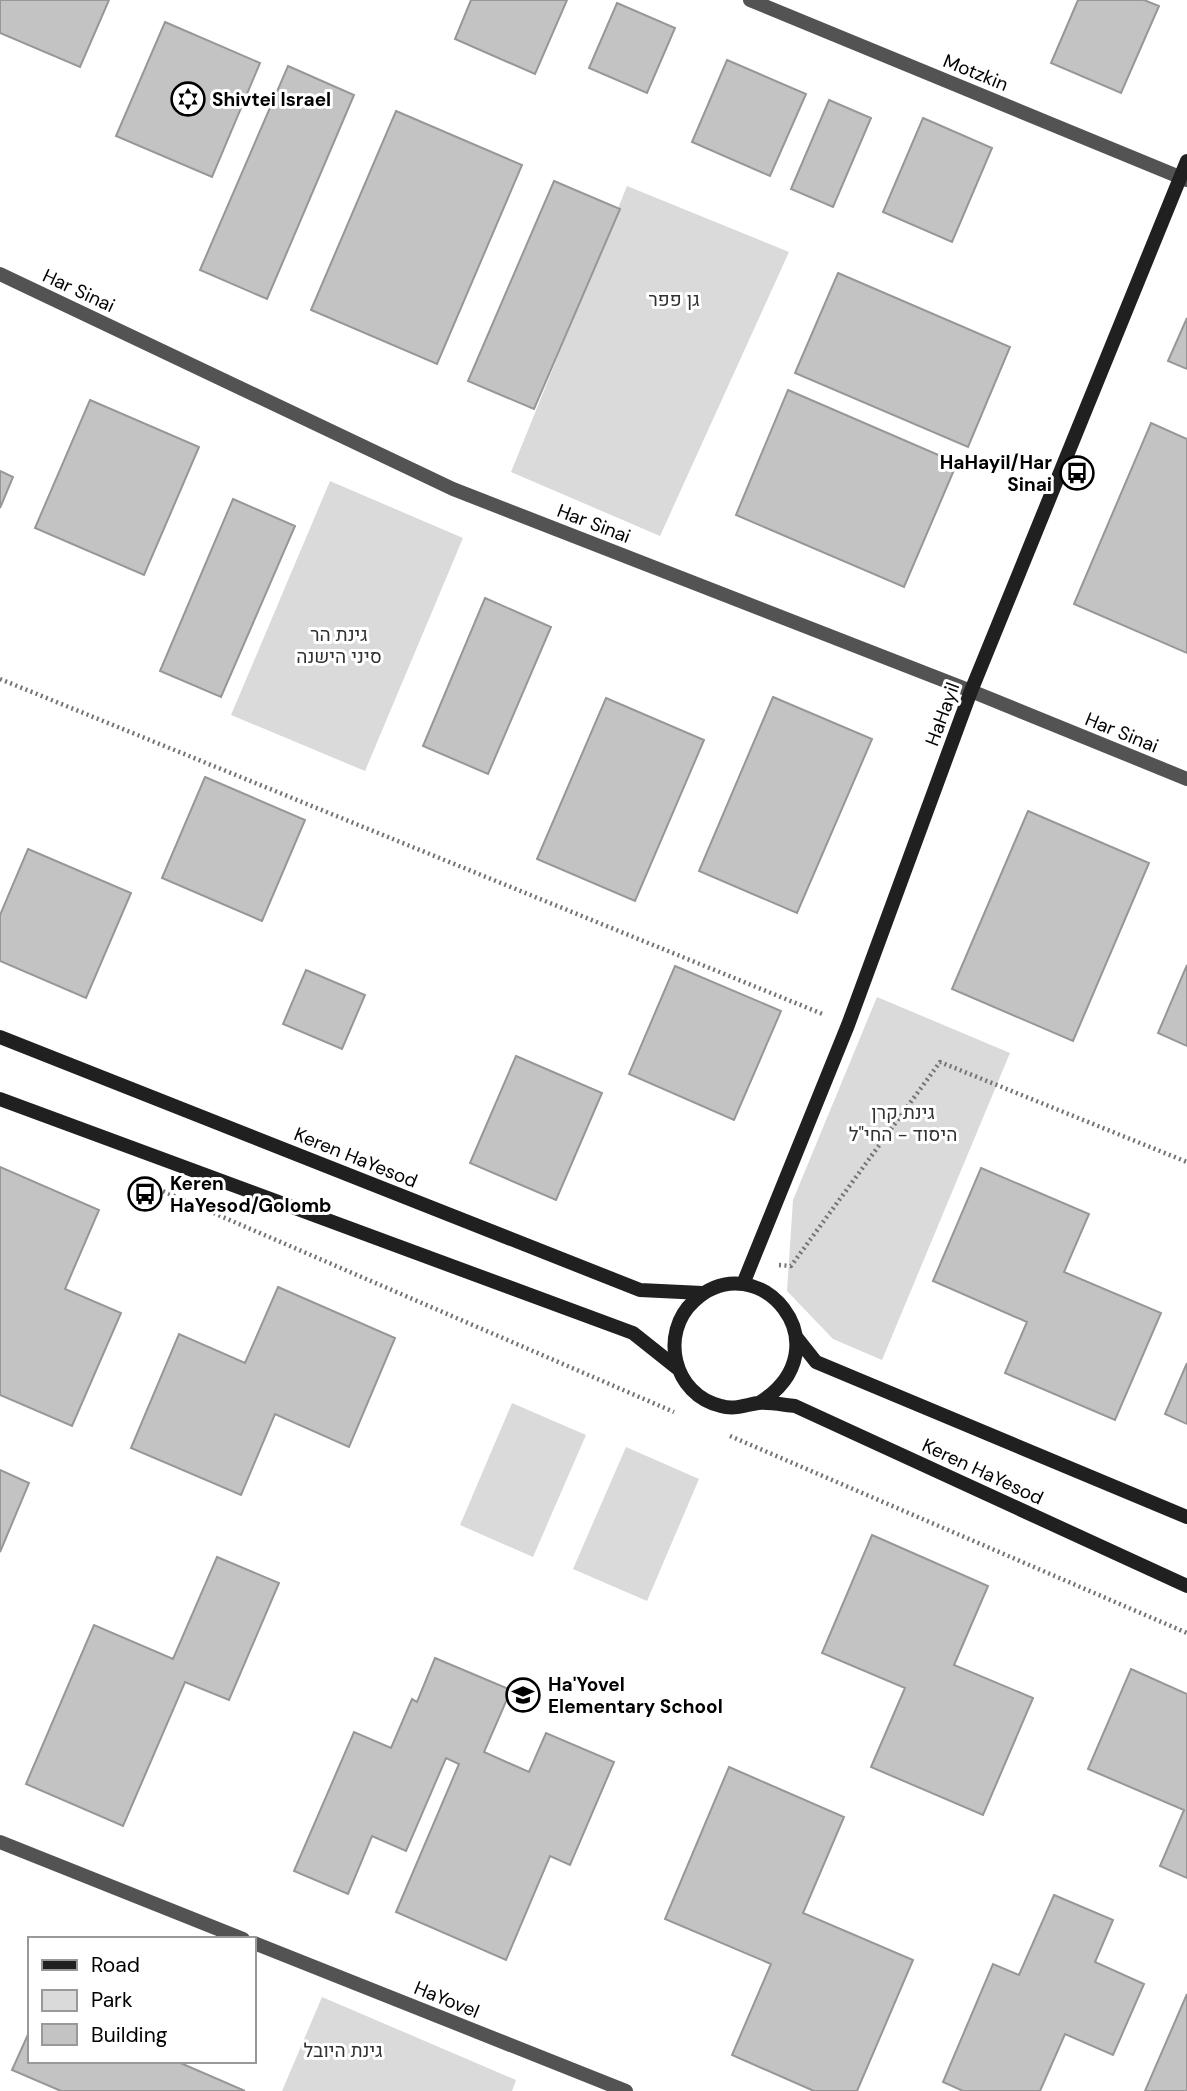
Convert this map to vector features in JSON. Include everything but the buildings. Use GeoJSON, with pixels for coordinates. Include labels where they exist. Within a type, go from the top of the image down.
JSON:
{"type":"FeatureCollection","features":[{"type":"Feature","properties":{"kind":"street","name":"Motzkin"},"geometry":{"type":"LineString","coordinates":[[750,0],[1183,179]]}},
{"type":"Feature","properties":{"kind":"street","name":"HaHayil"},"geometry":{"type":"LineString","coordinates":[[743,1284],[848,1025],[971,691],[1183,179],[1187,162]]}},
{"type":"Feature","properties":{"kind":"street","name":"Har Sinai"},"geometry":{"type":"LineString","coordinates":[[0,274],[453,489],[971,691],[1187,779]]}},
{"type":"Feature","properties":{"kind":"street","name":"Keren HaYesod"},"geometry":{"type":"LineString","coordinates":[[0,1037],[640,1290],[702,1293]]}},
{"type":"Feature","properties":{"kind":"street"},"geometry":{"type":"LineString","coordinates":[[0,1099],[633,1333],[677,1368]]}},
{"type":"Feature","properties":{"kind":"street"},"geometry":{"type":"LineString","coordinates":[[743,1284],[763,1290],[780,1303],[791,1319],[797,1338],[796,1358],[789,1377],[776,1392],[759,1403],[740,1408],[720,1406],[702,1398],[687,1385],[677,1368],[673,1347],[676,1326],[687,1308],[702,1293],[721,1285],[743,1284]]}},
{"type":"Feature","properties":{"kind":"street","name":"Keren HaYesod"},"geometry":{"type":"LineString","coordinates":[[797,1338],[816,1362],[1187,1517]]}},
{"type":"Feature","properties":{"kind":"street","name":"Keren HaYesod"},"geometry":{"type":"LineString","coordinates":[[759,1403],[795,1406],[1187,1586]]}},
{"type":"Feature","properties":{"kind":"street"},"geometry":{"type":"LineString","coordinates":[[0,1842],[238,1937]]}},
{"type":"Feature","properties":{"kind":"street","name":"HaYovel"},"geometry":{"type":"LineString","coordinates":[[256,1944],[626,2091]]}},
{"type":"Feature","properties":{"kind":"path"},"geometry":{"type":"LineString","coordinates":[[0,679],[848,1025]]}},
{"type":"Feature","properties":{"kind":"path"},"geometry":{"type":"LineString","coordinates":[[750,1262],[791,1266],[940,1062],[1187,1162]]}},
{"type":"Feature","properties":{"kind":"path"},"geometry":{"type":"LineString","coordinates":[[153,1187],[676,1413]]}},
{"type":"Feature","properties":{"kind":"path"},"geometry":{"type":"LineString","coordinates":[[727,1435],[1187,1633]]}},
{"type":"Feature","properties":{"kind":"green space","name":"גן פפר"},"geometry":{"type":"Polygon","coordinates":[[[627,186],[789,252],[660,536],[511,472],[627,186]]]}},
{"type":"Feature","properties":{"kind":"green space","name":"גינת הר סיני הישנה"},"geometry":{"type":"Polygon","coordinates":[[[330,481],[463,538],[365,771],[231,715],[330,481]]]}},
{"type":"Feature","properties":{"kind":"green space","name":"גינת קרן היסוד - החי\"ל"},"geometry":{"type":"Polygon","coordinates":[[[877,997],[1010,1053],[882,1360],[833,1339],[787,1291],[793,1200],[877,997]]]}},
{"type":"Feature","properties":{"kind":"green space"},"geometry":{"type":"Polygon","coordinates":[[[512,1403],[586,1435],[533,1557],[460,1525],[512,1403]]]}},
{"type":"Feature","properties":{"kind":"green space"},"geometry":{"type":"Polygon","coordinates":[[[626,1447],[699,1479],[647,1601],[573,1569],[626,1447]]]}},
{"type":"Feature","properties":{"kind":"green space","name":"גינת היובל"},"geometry":{"type":"Polygon","coordinates":[[[322,1997],[516,2080],[512,2091],[282,2091],[322,1997]]]}},
{"type":"Feature","properties":{"kind":"place","name":"Shivtei Israel"},"geometry":{"type":"Point","coordinates":[188,99]}},
{"type":"Feature","properties":{"kind":"place","name":"HaHayil/Har Sinai"},"geometry":{"type":"Point","coordinates":[1077,473]}},
{"type":"Feature","properties":{"kind":"place","name":"Keren HaYesod/Golomb"},"geometry":{"type":"Point","coordinates":[145,1194]}},
{"type":"Feature","properties":{"kind":"place","name":"Ha'Yovel Elementary School"},"geometry":{"type":"Point","coordinates":[523,1695]}}]}
